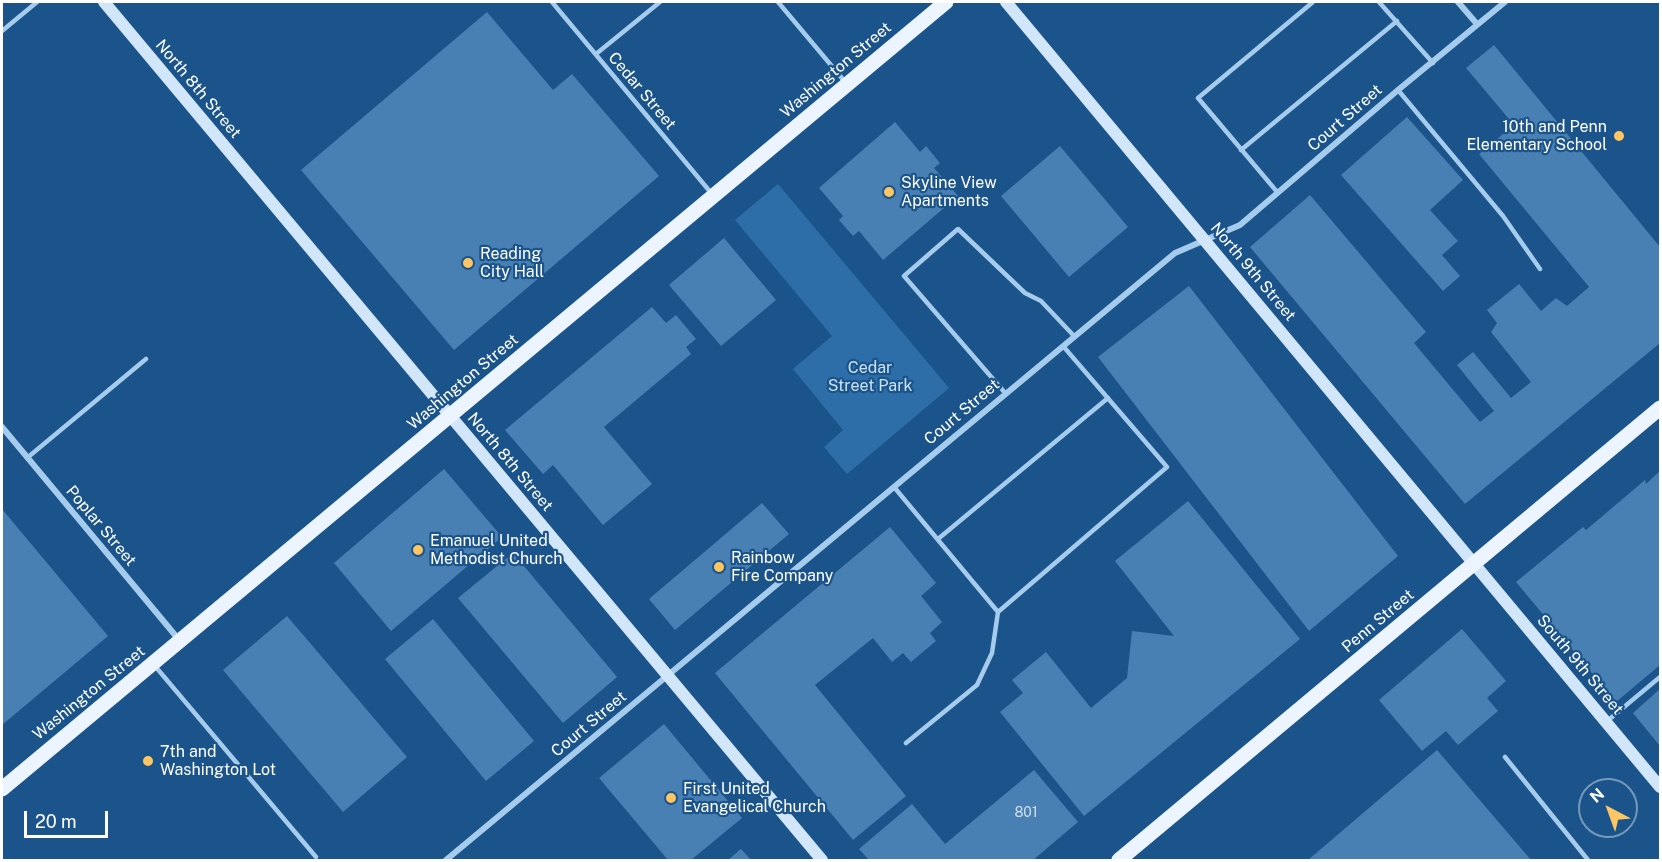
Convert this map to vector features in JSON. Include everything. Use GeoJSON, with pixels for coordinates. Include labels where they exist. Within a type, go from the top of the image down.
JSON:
{"type":"FeatureCollection","features":[{"type":"Feature","properties":{"kind":"main road","name":"North 8th Street"},"geometry":{"type":"LineString","coordinates":[[104,2],[822,861]]}},
{"type":"Feature","properties":{"kind":"main road","name":"Washington Street"},"geometry":{"type":"LineString","coordinates":[[2,789],[946,2]]}},
{"type":"Feature","properties":{"kind":"main road","name":"North 9th Street"},"geometry":{"type":"LineString","coordinates":[[1006,2],[1474,564]]}},
{"type":"Feature","properties":{"kind":"main road","name":"Penn Street"},"geometry":{"type":"LineString","coordinates":[[1119,861],[1660,408]]}},
{"type":"Feature","properties":{"kind":"main road","name":"South 9th Street"},"geometry":{"type":"LineString","coordinates":[[1474,564],[1660,787]]}},
{"type":"Feature","properties":{"kind":"street"},"geometry":{"type":"LineString","coordinates":[[1458,2],[1477,24]]}},
{"type":"Feature","properties":{"kind":"street","name":"Court Street"},"geometry":{"type":"LineString","coordinates":[[446,861],[1175,253],[1240,225],[1505,2]]}},
{"type":"Feature","properties":{"kind":"street","name":"Poplar Street"},"geometry":{"type":"LineString","coordinates":[[2,427],[181,641]]}},
{"type":"Feature","properties":{"kind":"lane"},"geometry":{"type":"LineString","coordinates":[[2,31],[37,2]]}},
{"type":"Feature","properties":{"kind":"lane","name":"Cedar Street"},"geometry":{"type":"LineString","coordinates":[[552,2],[714,196]]}},
{"type":"Feature","properties":{"kind":"lane"},"geometry":{"type":"LineString","coordinates":[[596,54],[660,2]]}},
{"type":"Feature","properties":{"kind":"lane"},"geometry":{"type":"LineString","coordinates":[[778,2],[847,85]]}},
{"type":"Feature","properties":{"kind":"lane"},"geometry":{"type":"LineString","coordinates":[[1278,193],[1198,98],[1313,2]]}},
{"type":"Feature","properties":{"kind":"lane"},"geometry":{"type":"LineString","coordinates":[[1379,2],[1433,63]]}},
{"type":"Feature","properties":{"kind":"lane"},"geometry":{"type":"LineString","coordinates":[[1241,150],[1397,21]]}},
{"type":"Feature","properties":{"kind":"lane"},"geometry":{"type":"LineString","coordinates":[[1398,90],[1503,216],[1540,269]]}},
{"type":"Feature","properties":{"kind":"lane"},"geometry":{"type":"LineString","coordinates":[[1006,394],[904,276],[958,229],[1025,293],[1041,301],[1074,336]]}},
{"type":"Feature","properties":{"kind":"lane"},"geometry":{"type":"LineString","coordinates":[[906,743],[977,685],[992,653],[998,612],[1167,467],[1062,346]]}},
{"type":"Feature","properties":{"kind":"lane"},"geometry":{"type":"LineString","coordinates":[[27,458],[146,359]]}},
{"type":"Feature","properties":{"kind":"lane"},"geometry":{"type":"LineString","coordinates":[[938,539],[1108,398]]}},
{"type":"Feature","properties":{"kind":"lane"},"geometry":{"type":"LineString","coordinates":[[894,487],[998,612]]}},
{"type":"Feature","properties":{"kind":"lane"},"geometry":{"type":"LineString","coordinates":[[153,664],[316,857]]}},
{"type":"Feature","properties":{"kind":"lane"},"geometry":{"type":"LineString","coordinates":[[1606,722],[1660,677]]}},
{"type":"Feature","properties":{"kind":"lane"},"geometry":{"type":"LineString","coordinates":[[1506,757],[1588,861]]}},
{"type":"Feature","properties":{"kind":"green space","name":"Cedar Street Park"},"geometry":{"type":"Polygon","coordinates":[[[778,184],[949,388],[847,474],[824,447],[843,430],[793,369],[832,336],[735,220],[778,184]]]}},
{"type":"Feature","properties":{"kind":"building","name":"Reading City Hall"},"geometry":{"type":"Polygon","coordinates":[[[487,12],[553,90],[572,74],[659,176],[454,350],[301,170],[487,12]]]}},
{"type":"Feature","properties":{"kind":"building"},"geometry":{"type":"Polygon","coordinates":[[[1494,45],[1660,247],[1660,343],[1465,504],[1250,247],[1310,195],[1426,332],[1414,343],[1480,422],[1494,411],[1457,365],[1473,352],[1511,398],[1531,382],[1491,332],[1497,323],[1487,310],[1519,284],[1541,311],[1556,298],[1567,306],[1589,287],[1479,154],[1514,125],[1466,68],[1494,45]]]}},
{"type":"Feature","properties":{"kind":"building"},"geometry":{"type":"Polygon","coordinates":[[[1407,117],[1463,180],[1430,210],[1458,241],[1442,255],[1460,276],[1443,291],[1341,175],[1407,117]]]}},
{"type":"Feature","properties":{"kind":"building","name":"Skyline View Apartments"},"geometry":{"type":"Polygon","coordinates":[[[895,122],[920,152],[926,146],[940,163],[934,168],[958,196],[883,260],[859,231],[853,236],[839,220],[843,216],[819,188],[895,122]]]}},
{"type":"Feature","properties":{"kind":"building"},"geometry":{"type":"Polygon","coordinates":[[[1060,146],[1128,227],[1069,277],[1001,196],[1060,146]]]}},
{"type":"Feature","properties":{"kind":"building"},"geometry":{"type":"Polygon","coordinates":[[[724,238],[776,300],[721,346],[669,285],[724,238]]]}},
{"type":"Feature","properties":{"kind":"building"},"geometry":{"type":"Polygon","coordinates":[[[1189,286],[1398,556],[1309,631],[1098,357],[1189,286]]]}},
{"type":"Feature","properties":{"kind":"building"},"geometry":{"type":"Polygon","coordinates":[[[652,307],[666,323],[676,315],[696,339],[686,347],[691,354],[604,427],[652,484],[603,525],[553,465],[543,474],[505,430],[652,307]]]}},
{"type":"Feature","properties":{"kind":"building","name":"Emanuel United Methodist Church"},"geometry":{"type":"Polygon","coordinates":[[[444,469],[502,537],[391,631],[334,563],[444,469]]]}},
{"type":"Feature","properties":{"kind":"building"},"geometry":{"type":"Polygon","coordinates":[[[1660,471],[1660,665],[1616,702],[1516,582],[1583,527],[1586,530],[1645,480],[1646,484],[1660,471]]]}},
{"type":"Feature","properties":{"kind":"building"},"geometry":{"type":"Polygon","coordinates":[[[1188,501],[1300,639],[1084,816],[1000,712],[1023,693],[1012,680],[1046,652],[1091,708],[1127,678],[1132,631],[1174,636],[1115,561],[1188,501]]]}},
{"type":"Feature","properties":{"kind":"building","name":"Rainbow Fire Company"},"geometry":{"type":"Polygon","coordinates":[[[762,503],[789,534],[675,630],[649,599],[762,503]]]}},
{"type":"Feature","properties":{"kind":"building"},"geometry":{"type":"Polygon","coordinates":[[[2,509],[108,636],[2,725],[2,509]]]}},
{"type":"Feature","properties":{"kind":"building"},"geometry":{"type":"Polygon","coordinates":[[[890,527],[936,583],[921,596],[942,622],[930,633],[936,641],[911,662],[903,653],[892,662],[873,638],[815,685],[906,796],[853,840],[715,673],[890,527]]]}},
{"type":"Feature","properties":{"kind":"building"},"geometry":{"type":"Polygon","coordinates":[[[513,553],[617,677],[563,723],[458,598],[513,553]]]}},
{"type":"Feature","properties":{"kind":"building"},"geometry":{"type":"Polygon","coordinates":[[[287,616],[407,757],[343,812],[223,670],[287,616]]]}},
{"type":"Feature","properties":{"kind":"building"},"geometry":{"type":"Polygon","coordinates":[[[433,619],[534,741],[486,781],[385,659],[433,619]]]}},
{"type":"Feature","properties":{"kind":"building"},"geometry":{"type":"Polygon","coordinates":[[[1462,629],[1506,681],[1487,698],[1498,711],[1458,745],[1446,731],[1422,751],[1379,700],[1462,629]]]}},
{"type":"Feature","properties":{"kind":"building"},"geometry":{"type":"Polygon","coordinates":[[[1660,689],[1660,746],[1633,713],[1660,689]]]}},
{"type":"Feature","properties":{"kind":"building","name":"First United Evangelical Church"},"geometry":{"type":"Polygon","coordinates":[[[664,724],[742,818],[691,860],[668,860],[599,778],[664,724]]]}},
{"type":"Feature","properties":{"kind":"building"},"geometry":{"type":"Polygon","coordinates":[[[1437,750],[1531,860],[1308,860],[1437,750]]]}},
{"type":"Feature","properties":{"kind":"building"},"geometry":{"type":"Polygon","coordinates":[[[1034,770],[1078,822],[1033,860],[869,860],[859,849],[912,804],[945,844],[1034,770]]]}},
{"type":"Feature","properties":{"kind":"building"},"geometry":{"type":"Polygon","coordinates":[[[741,849],[751,860],[728,860],[741,849]]]}},
{"type":"Feature","properties":{"kind":"place","name":"10th and Penn Elementary School"},"geometry":{"type":"Point","coordinates":[1619,136]}},
{"type":"Feature","properties":{"kind":"place","name":"Skyline View Apartments"},"geometry":{"type":"Point","coordinates":[889,192]}},
{"type":"Feature","properties":{"kind":"place","name":"Reading City Hall"},"geometry":{"type":"Point","coordinates":[468,263]}},
{"type":"Feature","properties":{"kind":"place","name":"Emanuel United Methodist Church"},"geometry":{"type":"Point","coordinates":[418,550]}},
{"type":"Feature","properties":{"kind":"place","name":"Rainbow Fire Company"},"geometry":{"type":"Point","coordinates":[719,567]}},
{"type":"Feature","properties":{"kind":"place","name":"7th and Washington Lot"},"geometry":{"type":"Point","coordinates":[148,761]}},
{"type":"Feature","properties":{"kind":"place","name":"First United Evangelical Church"},"geometry":{"type":"Point","coordinates":[671,798]}}]}
